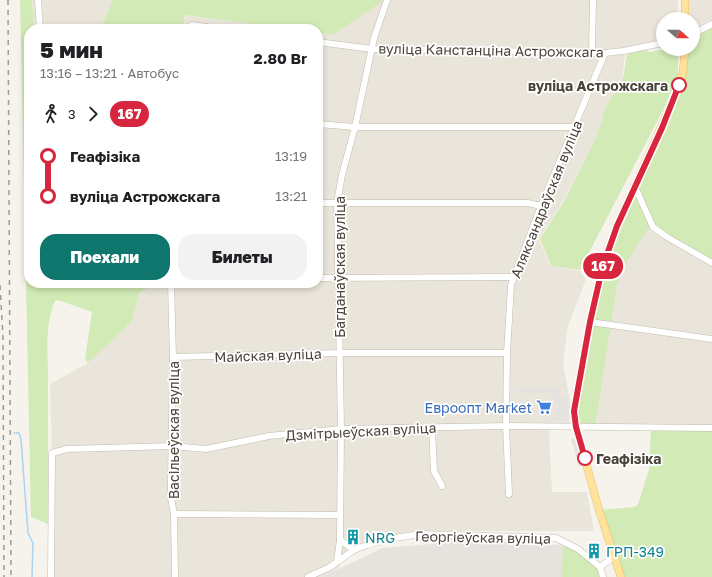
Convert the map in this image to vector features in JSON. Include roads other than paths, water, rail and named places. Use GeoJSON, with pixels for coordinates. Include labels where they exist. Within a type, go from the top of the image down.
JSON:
{"type":"FeatureCollection","features":[{"type":"Feature","properties":{"kind":"main road"},"geometry":{"type":"LineString","coordinates":[[685,0],[685,12]]}},
{"type":"Feature","properties":{"kind":"main road"},"geometry":{"type":"LineString","coordinates":[[621,577],[599,510],[576,427],[574,411],[590,322],[604,263],[617,226],[678,89],[683,72],[684,56]]}},
{"type":"Feature","properties":{"kind":"street"},"geometry":{"type":"LineString","coordinates":[[38,0],[40,24]]}},
{"type":"Feature","properties":{"kind":"street","name":"Багданаўская вуліца"},"geometry":{"type":"LineString","coordinates":[[337,561],[340,540],[341,429],[337,203],[341,182],[356,127],[374,38],[387,0]]}},
{"type":"Feature","properties":{"kind":"street"},"geometry":{"type":"LineString","coordinates":[[592,52],[593,0]]}},
{"type":"Feature","properties":{"kind":"street"},"geometry":{"type":"LineString","coordinates":[[700,30],[712,24]]}},
{"type":"Feature","properties":{"kind":"street","name":"вуліца Канстанціна Астрожскага"},"geometry":{"type":"LineString","coordinates":[[323,43],[372,49],[605,53],[623,51],[656,44]]}},
{"type":"Feature","properties":{"kind":"street","name":"Аляксандраўская вуліца"},"geometry":{"type":"LineString","coordinates":[[509,494],[506,426],[507,353],[510,295],[514,277],[541,206],[605,53]]}},
{"type":"Feature","properties":{"kind":"street"},"geometry":{"type":"LineString","coordinates":[[323,124],[356,127],[574,127]]}},
{"type":"Feature","properties":{"kind":"street"},"geometry":{"type":"LineString","coordinates":[[635,187],[653,227],[667,237],[712,263]]}},
{"type":"Feature","properties":{"kind":"street"},"geometry":{"type":"LineString","coordinates":[[323,203],[528,203],[541,206]]}},
{"type":"Feature","properties":{"kind":"street"},"geometry":{"type":"LineString","coordinates":[[323,278],[514,277]]}},
{"type":"Feature","properties":{"kind":"street","name":"Васільеўская вуліца"},"geometry":{"type":"LineString","coordinates":[[171,288],[173,357],[171,498],[174,514],[175,577]]}},
{"type":"Feature","properties":{"kind":"street"},"geometry":{"type":"LineString","coordinates":[[590,322],[712,339]]}},
{"type":"Feature","properties":{"kind":"street","name":"Майская вуліца"},"geometry":{"type":"LineString","coordinates":[[173,357],[340,352],[507,353]]}},
{"type":"Feature","properties":{"kind":"street","name":"Дзмітрыеўская вуліца"},"geometry":{"type":"LineString","coordinates":[[51,577],[52,453],[68,449],[172,446],[206,449],[269,436],[341,429],[506,426],[712,428]]}},
{"type":"Feature","properties":{"kind":"street"},"geometry":{"type":"LineString","coordinates":[[432,428],[434,470],[442,486]]}},
{"type":"Feature","properties":{"kind":"street"},"geometry":{"type":"LineString","coordinates":[[174,514],[340,515]]}},
{"type":"Feature","properties":{"kind":"street","name":"Георгіеўская вуліца"},"geometry":{"type":"LineString","coordinates":[[308,577],[326,569],[354,550],[379,541],[421,534],[556,538],[578,549],[600,567]]}},
{"type":"Feature","properties":{"kind":"street"},"geometry":{"type":"LineString","coordinates":[[340,540],[354,550]]}},
{"type":"Feature","properties":{"kind":"street"},"geometry":{"type":"LineString","coordinates":[[603,577],[600,567],[614,557]]}},
{"type":"Feature","properties":{"kind":"waterway"},"geometry":{"type":"LineString","coordinates":[[14,433],[19,433],[21,439],[28,533],[33,543],[32,577]]}},
{"type":"Feature","properties":{"kind":"railway"},"geometry":{"type":"LineString","coordinates":[[8,0],[11,577]]}},
{"type":"Feature","properties":{"kind":"railway"},"geometry":{"type":"LineString","coordinates":[[0,285],[3,337],[4,577]]}},
{"type":"Feature","properties":{"kind":"place","name":"вуліца Астрожскага"},"geometry":{"type":"Point","coordinates":[679,85]}},
{"type":"Feature","properties":{"kind":"place","name":"Евроопт Market"},"geometry":{"type":"Point","coordinates":[544,407]}},
{"type":"Feature","properties":{"kind":"place","name":"Геафізіка"},"geometry":{"type":"Point","coordinates":[585,458]}},
{"type":"Feature","properties":{"kind":"place","name":"NRG"},"geometry":{"type":"Point","coordinates":[353,537]}},
{"type":"Feature","properties":{"kind":"place","name":"ГРП-349"},"geometry":{"type":"Point","coordinates":[594,551]}}]}
